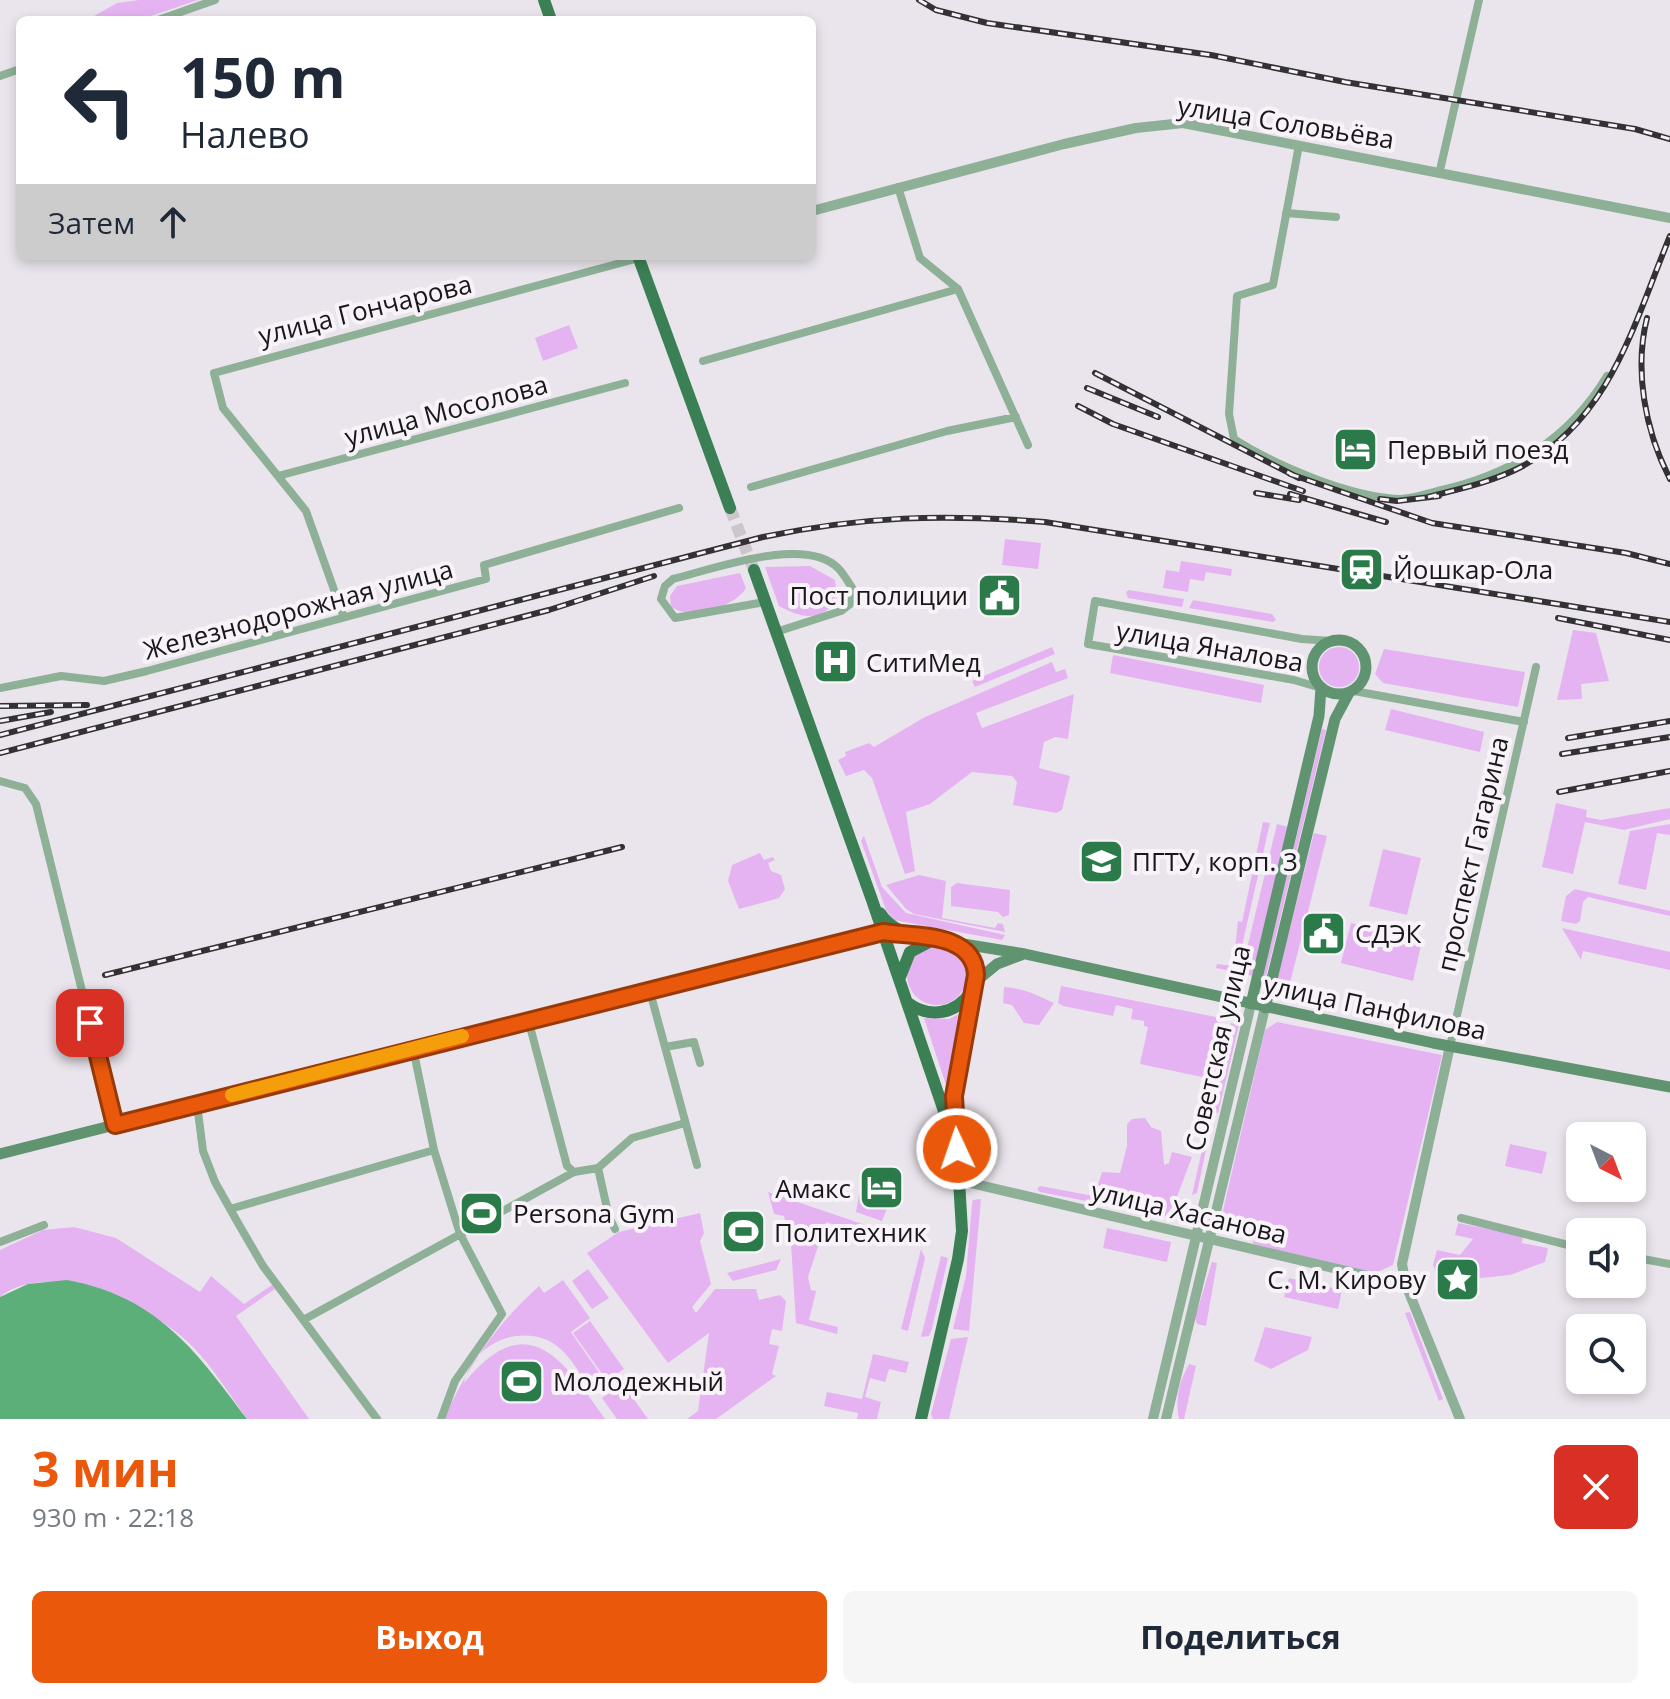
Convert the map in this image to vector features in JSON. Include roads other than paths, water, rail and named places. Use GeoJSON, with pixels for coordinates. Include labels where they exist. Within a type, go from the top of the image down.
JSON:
{"type":"FeatureCollection","features":[{"type":"Feature","properties":{"kind":"main road"},"geometry":{"type":"LineString","coordinates":[[642,260],[730,508]]}},
{"type":"Feature","properties":{"kind":"main road"},"geometry":{"type":"LineString","coordinates":[[754,570],[957,1149]]}},
{"type":"Feature","properties":{"kind":"main road"},"geometry":{"type":"LineString","coordinates":[[1332,641],[1349,642],[1363,653],[1366,673],[1352,692],[1330,693],[1321,688],[1313,675],[1313,661],[1320,648],[1332,641]]}},
{"type":"Feature","properties":{"kind":"main road","name":"Советская улица"},"geometry":{"type":"LineString","coordinates":[[1251,1004],[1319,716],[1321,688]]}},
{"type":"Feature","properties":{"kind":"main road","name":"Советская улица"},"geometry":{"type":"LineString","coordinates":[[1265,1008],[1335,719],[1352,692]]}},
{"type":"Feature","properties":{"kind":"main road"},"geometry":{"type":"LineString","coordinates":[[872,900],[884,919],[912,936]]}},
{"type":"Feature","properties":{"kind":"main road"},"geometry":{"type":"LineString","coordinates":[[0,1154],[649,988],[883,932],[957,943],[973,959],[974,987],[954,1096],[962,1181],[958,1259],[921,1419]]}},
{"type":"Feature","properties":{"kind":"main road"},"geometry":{"type":"LineString","coordinates":[[900,980],[901,969],[910,952],[925,942],[936,940]]}},
{"type":"Feature","properties":{"kind":"main road","name":"улица Панфилова"},"geometry":{"type":"LineString","coordinates":[[957,943],[1025,954],[1450,1046],[1670,1087]]}},
{"type":"Feature","properties":{"kind":"main road"},"geometry":{"type":"LineString","coordinates":[[908,1003],[922,1011],[944,1012],[964,1002],[997,964],[1025,954]]}},
{"type":"Feature","properties":{"kind":"street"},"geometry":{"type":"LineString","coordinates":[[169,16],[215,0]]}},
{"type":"Feature","properties":{"kind":"street"},"geometry":{"type":"LineString","coordinates":[[1440,170],[1479,0]]}},
{"type":"Feature","properties":{"kind":"street","name":"улица Соловьёва"},"geometry":{"type":"LineString","coordinates":[[898,187],[1064,144],[1159,124],[1183,123],[1440,170],[1670,218]]}},
{"type":"Feature","properties":{"kind":"street"},"geometry":{"type":"LineString","coordinates":[[1299,145],[1273,285],[1237,296],[1229,414],[1234,439],[1281,463],[1358,492],[1404,499],[1488,478],[1524,460],[1575,420],[1607,376]]}},
{"type":"Feature","properties":{"kind":"street"},"geometry":{"type":"LineString","coordinates":[[816,210],[898,187],[920,258],[958,289],[1028,445]]}},
{"type":"Feature","properties":{"kind":"street"},"geometry":{"type":"LineString","coordinates":[[1286,213],[1336,217]]}},
{"type":"Feature","properties":{"kind":"street","name":"улица Гончарова"},"geometry":{"type":"LineString","coordinates":[[278,476],[223,408],[214,373],[630,260]]}},
{"type":"Feature","properties":{"kind":"street"},"geometry":{"type":"LineString","coordinates":[[703,361],[958,289]]}},
{"type":"Feature","properties":{"kind":"street","name":"улица Мосолова"},"geometry":{"type":"LineString","coordinates":[[278,476],[625,383]]}},
{"type":"Feature","properties":{"kind":"street"},"geometry":{"type":"LineString","coordinates":[[751,487],[947,431],[1016,417]]}},
{"type":"Feature","properties":{"kind":"street"},"geometry":{"type":"LineString","coordinates":[[278,476],[306,511],[343,615]]}},
{"type":"Feature","properties":{"kind":"street","name":"Железнодорожная улица"},"geometry":{"type":"LineString","coordinates":[[0,688],[61,676],[104,681],[486,579],[484,565],[679,508]]}},
{"type":"Feature","properties":{"kind":"street"},"geometry":{"type":"LineString","coordinates":[[765,602],[675,618],[661,599],[665,586],[673,579],[772,555],[811,556],[837,567],[853,589],[850,604],[841,611],[776,632]]}},
{"type":"Feature","properties":{"kind":"street","name":"улица Яналова"},"geometry":{"type":"LineString","coordinates":[[1321,688],[1294,680],[1088,644],[1095,601],[1332,641]]}},
{"type":"Feature","properties":{"kind":"street","name":"проспект Гагарина"},"geometry":{"type":"LineString","coordinates":[[1460,1419],[1406,1285],[1402,1264],[1536,667]]}},
{"type":"Feature","properties":{"kind":"street"},"geometry":{"type":"LineString","coordinates":[[1352,692],[1524,722]]}},
{"type":"Feature","properties":{"kind":"street"},"geometry":{"type":"LineString","coordinates":[[0,781],[25,788],[36,804],[115,1125]]}},
{"type":"Feature","properties":{"kind":"street"},"geometry":{"type":"LineString","coordinates":[[649,988],[697,1165]]}},
{"type":"Feature","properties":{"kind":"street","name":"Советская улица"},"geometry":{"type":"LineString","coordinates":[[1153,1419],[1251,1004]]}},
{"type":"Feature","properties":{"kind":"street","name":"Советская улица"},"geometry":{"type":"LineString","coordinates":[[1166,1419],[1265,1008]]}},
{"type":"Feature","properties":{"kind":"street"},"geometry":{"type":"LineString","coordinates":[[528,1019],[567,1166],[574,1172]]}},
{"type":"Feature","properties":{"kind":"street"},"geometry":{"type":"LineString","coordinates":[[665,1047],[694,1042],[700,1063]]}},
{"type":"Feature","properties":{"kind":"street"},"geometry":{"type":"LineString","coordinates":[[413,1048],[434,1150],[460,1234],[502,1314],[455,1381],[441,1419]]}},
{"type":"Feature","properties":{"kind":"street"},"geometry":{"type":"LineString","coordinates":[[197,1104],[203,1151],[230,1209],[263,1266],[377,1419]]}},
{"type":"Feature","properties":{"kind":"street"},"geometry":{"type":"LineString","coordinates":[[305,1319],[574,1172],[598,1168],[632,1138],[685,1123]]}},
{"type":"Feature","properties":{"kind":"street"},"geometry":{"type":"LineString","coordinates":[[230,1209],[434,1150]]}},
{"type":"Feature","properties":{"kind":"street"},"geometry":{"type":"LineString","coordinates":[[598,1168],[609,1217],[615,1229]]}},
{"type":"Feature","properties":{"kind":"street","name":"улица Хасанова"},"geometry":{"type":"LineString","coordinates":[[962,1181],[1406,1285]]}},
{"type":"Feature","properties":{"kind":"street"},"geometry":{"type":"LineString","coordinates":[[1461,1218],[1566,1244]]}},
{"type":"Feature","properties":{"kind":"street"},"geometry":{"type":"LineString","coordinates":[[0,1242],[44,1225]]}},
{"type":"Feature","properties":{"kind":"street"},"geometry":{"type":"LineString","coordinates":[[1646,1260],[1670,1264]]}},
{"type":"Feature","properties":{"kind":"tunnel"},"geometry":{"type":"LineString","coordinates":[[730,508],[754,570]]}},
{"type":"Feature","properties":{"kind":"railway"},"geometry":{"type":"LineString","coordinates":[[919,0],[936,10],[987,23],[1211,55],[1345,82],[1635,129],[1670,139]]}},
{"type":"Feature","properties":{"kind":"railway"},"geometry":{"type":"LineString","coordinates":[[1428,497],[1487,481],[1521,467],[1552,447],[1577,423],[1616,366],[1670,236]]}},
{"type":"Feature","properties":{"kind":"railway"},"geometry":{"type":"LineString","coordinates":[[1647,318],[1642,358],[1644,400],[1654,441],[1670,479]]}},
{"type":"Feature","properties":{"kind":"railway"},"geometry":{"type":"LineString","coordinates":[[1095,373],[1299,478]]}},
{"type":"Feature","properties":{"kind":"railway"},"geometry":{"type":"LineString","coordinates":[[1087,388],[1158,417]]}},
{"type":"Feature","properties":{"kind":"railway"},"geometry":{"type":"LineString","coordinates":[[1078,406],[1113,424],[1303,491]]}},
{"type":"Feature","properties":{"kind":"railway"},"geometry":{"type":"LineString","coordinates":[[1290,474],[1432,523],[1626,553],[1670,564]]}},
{"type":"Feature","properties":{"kind":"railway"},"geometry":{"type":"LineString","coordinates":[[1256,493],[1299,500]]}},
{"type":"Feature","properties":{"kind":"railway"},"geometry":{"type":"LineString","coordinates":[[1290,494],[1386,522]]}},
{"type":"Feature","properties":{"kind":"railway"},"geometry":{"type":"LineString","coordinates":[[1380,499],[1397,501],[1439,496]]}},
{"type":"Feature","properties":{"kind":"railway"},"geometry":{"type":"LineString","coordinates":[[0,735],[763,537],[870,521],[972,518],[1045,522],[1670,622]]}},
{"type":"Feature","properties":{"kind":"railway"},"geometry":{"type":"LineString","coordinates":[[0,753],[549,610],[654,576]]}},
{"type":"Feature","properties":{"kind":"railway"},"geometry":{"type":"LineString","coordinates":[[1558,618],[1670,640]]}},
{"type":"Feature","properties":{"kind":"railway"},"geometry":{"type":"LineString","coordinates":[[0,706],[87,705]]}},
{"type":"Feature","properties":{"kind":"railway"},"geometry":{"type":"LineString","coordinates":[[0,721],[51,712]]}},
{"type":"Feature","properties":{"kind":"railway"},"geometry":{"type":"LineString","coordinates":[[1568,738],[1670,721]]}},
{"type":"Feature","properties":{"kind":"railway"},"geometry":{"type":"LineString","coordinates":[[1562,754],[1670,737]]}},
{"type":"Feature","properties":{"kind":"railway"},"geometry":{"type":"LineString","coordinates":[[1559,792],[1670,771]]}},
{"type":"Feature","properties":{"kind":"railway"},"geometry":{"type":"LineString","coordinates":[[105,975],[622,847]]}},
{"type":"Feature","properties":{"kind":"place","name":"Первый поезд"},"geometry":{"type":"Point","coordinates":[1356,449]}},
{"type":"Feature","properties":{"kind":"place","name":"Йошкар-Ола"},"geometry":{"type":"Point","coordinates":[1362,569]}},
{"type":"Feature","properties":{"kind":"place","name":"Пост полиции"},"geometry":{"type":"Point","coordinates":[999,595]}},
{"type":"Feature","properties":{"kind":"place","name":"СитиМед"},"geometry":{"type":"Point","coordinates":[835,662]}},
{"type":"Feature","properties":{"kind":"place","name":"ПГТУ, корп. 3"},"geometry":{"type":"Point","coordinates":[1101,861]}},
{"type":"Feature","properties":{"kind":"place","name":"СДЭК"},"geometry":{"type":"Point","coordinates":[1324,933]}},
{"type":"Feature","properties":{"kind":"place","name":"Амакс"},"geometry":{"type":"Point","coordinates":[882,1188]}},
{"type":"Feature","properties":{"kind":"place","name":"Persona Gym"},"geometry":{"type":"Point","coordinates":[482,1213]}},
{"type":"Feature","properties":{"kind":"place","name":"Политехник"},"geometry":{"type":"Point","coordinates":[743,1232]}},
{"type":"Feature","properties":{"kind":"place","name":"С. М. Кирову"},"geometry":{"type":"Point","coordinates":[1457,1279]}},
{"type":"Feature","properties":{"kind":"place","name":"Молодежный"},"geometry":{"type":"Point","coordinates":[522,1381]}}]}
